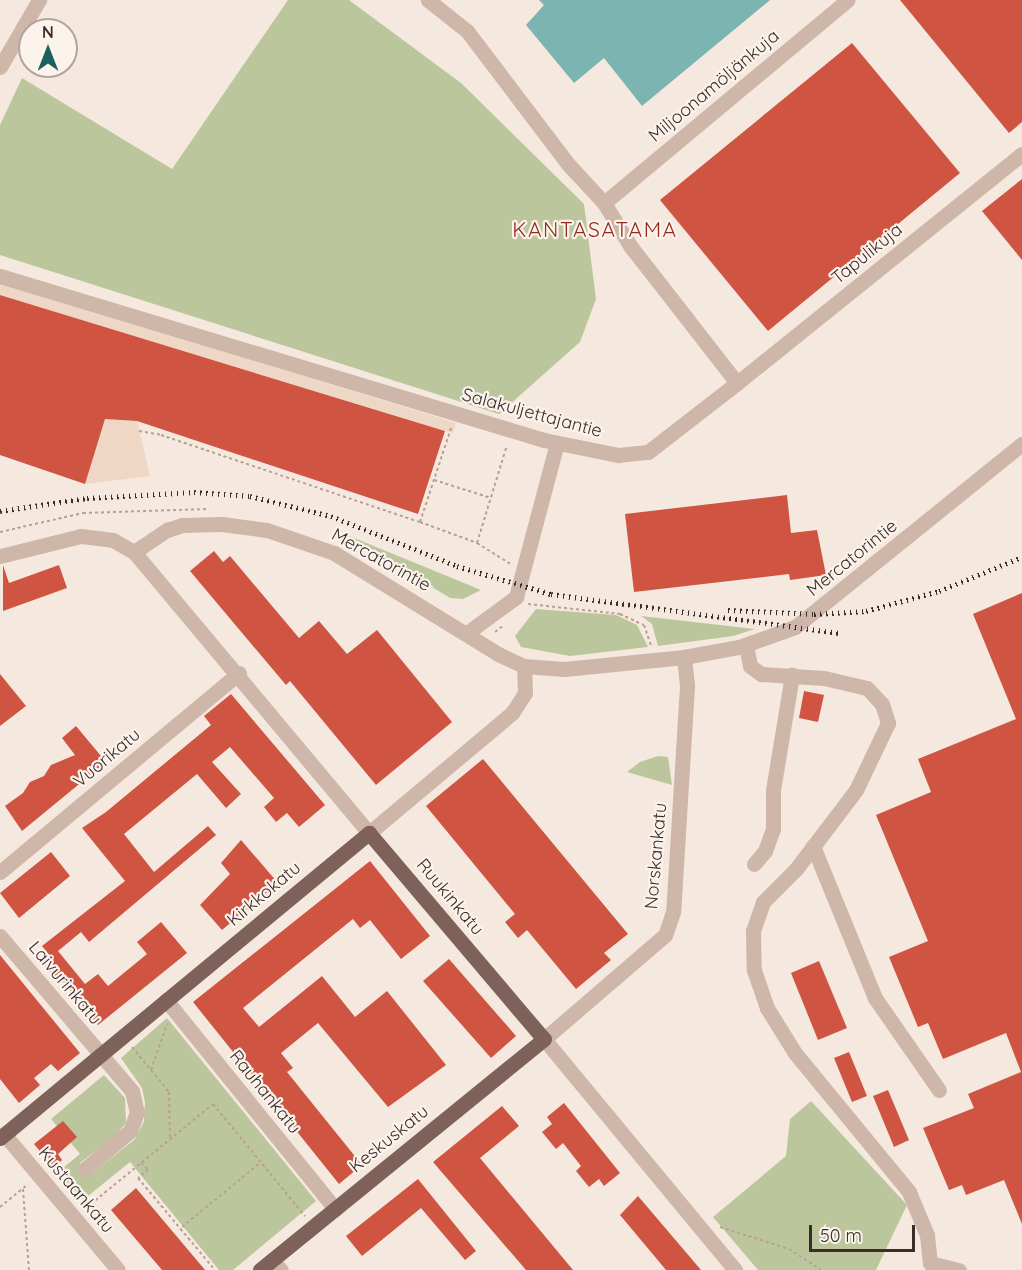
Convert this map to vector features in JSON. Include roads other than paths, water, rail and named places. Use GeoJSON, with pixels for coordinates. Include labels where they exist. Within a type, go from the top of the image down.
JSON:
{"type":"FeatureCollection","features":[{"type":"Feature","properties":{"kind":"main road","name":"Ruukinkatu"},"geometry":{"type":"LineString","coordinates":[[369,833],[544,1039]]}},
{"type":"Feature","properties":{"kind":"main road","name":"Kirkkokatu"},"geometry":{"type":"LineString","coordinates":[[2,1136],[100,1054],[169,1005],[369,833]]}},
{"type":"Feature","properties":{"kind":"main road","name":"Keskuskatu"},"geometry":{"type":"LineString","coordinates":[[260,1270],[276,1265],[335,1209],[544,1039]]}},
{"type":"Feature","properties":{"kind":"street"},"geometry":{"type":"LineString","coordinates":[[0,67],[39,0]]}},
{"type":"Feature","properties":{"kind":"street"},"geometry":{"type":"LineString","coordinates":[[428,0],[467,31],[568,164],[604,203],[631,247],[737,383]]}},
{"type":"Feature","properties":{"kind":"street","name":"Miljoonamöljänkuja"},"geometry":{"type":"LineString","coordinates":[[604,203],[848,0]]}},
{"type":"Feature","properties":{"kind":"street","name":"Tapulikuja"},"geometry":{"type":"LineString","coordinates":[[737,383],[1022,154]]}},
{"type":"Feature","properties":{"kind":"street","name":"Salakuljettajantie"},"geometry":{"type":"LineString","coordinates":[[0,276],[557,443],[618,455],[648,452],[737,383]]}},
{"type":"Feature","properties":{"kind":"street"},"geometry":{"type":"LineString","coordinates":[[467,633],[516,597],[557,443]]}},
{"type":"Feature","properties":{"kind":"street","name":"Mercatorintie"},"geometry":{"type":"LineString","coordinates":[[134,552],[167,530],[182,525],[222,524],[267,530],[334,553],[498,654],[524,666],[564,669],[684,657],[746,645],[779,634],[814,614],[1022,444]]}},
{"type":"Feature","properties":{"kind":"street"},"geometry":{"type":"LineString","coordinates":[[0,556],[81,536],[113,540],[134,552]]}},
{"type":"Feature","properties":{"kind":"street","name":"Ruukinkatu"},"geometry":{"type":"LineString","coordinates":[[134,552],[238,673],[369,833]]}},
{"type":"Feature","properties":{"kind":"street"},"geometry":{"type":"LineString","coordinates":[[746,645],[750,666],[761,674],[792,675],[867,688],[882,704],[888,723],[856,790],[813,846],[763,902],[753,931],[754,970],[767,1008],[795,1053],[909,1192],[927,1235],[925,1267],[959,1270]]}},
{"type":"Feature","properties":{"kind":"street","name":"Norskankatu"},"geometry":{"type":"LineString","coordinates":[[544,1039],[665,935],[673,912],[687,686],[684,657]]}},
{"type":"Feature","properties":{"kind":"street","name":"Kirkkokatu"},"geometry":{"type":"LineString","coordinates":[[369,833],[512,713],[525,693],[524,666]]}},
{"type":"Feature","properties":{"kind":"street","name":"Vuorikatu"},"geometry":{"type":"LineString","coordinates":[[0,872],[238,673]]}},
{"type":"Feature","properties":{"kind":"street"},"geometry":{"type":"LineString","coordinates":[[754,864],[765,851],[773,829],[773,790],[792,675]]}},
{"type":"Feature","properties":{"kind":"street"},"geometry":{"type":"LineString","coordinates":[[813,846],[875,998],[939,1090]]}},
{"type":"Feature","properties":{"kind":"street","name":"Laivurinkatu"},"geometry":{"type":"LineString","coordinates":[[0,936],[132,1091],[137,1112],[135,1124],[123,1140],[85,1169]]}},
{"type":"Feature","properties":{"kind":"street","name":"Rauhankatu"},"geometry":{"type":"LineString","coordinates":[[169,1005],[335,1209]]}},
{"type":"Feature","properties":{"kind":"street","name":"Ruukinkatu"},"geometry":{"type":"LineString","coordinates":[[544,1039],[735,1270]]}},
{"type":"Feature","properties":{"kind":"street","name":"Kustaankatu"},"geometry":{"type":"LineString","coordinates":[[2,1136],[118,1270]]}},
{"type":"Feature","properties":{"kind":"water"},"geometry":{"type":"Polygon","coordinates":[[[539,0],[770,0],[642,106],[604,58],[574,83],[526,25],[544,5],[539,0]]]}},
{"type":"Feature","properties":{"kind":"railway"},"geometry":{"type":"LineString","coordinates":[[0,511],[87,498],[194,492],[250,496],[331,516],[457,566],[551,594],[839,633]]}},
{"type":"Feature","properties":{"kind":"railway"},"geometry":{"type":"LineString","coordinates":[[728,610],[814,614],[866,611],[939,591],[1022,557]]}},
{"type":"Feature","properties":{"kind":"district","name":"KANTASATAMA"},"geometry":{"type":"Point","coordinates":[595,229]}}]}
